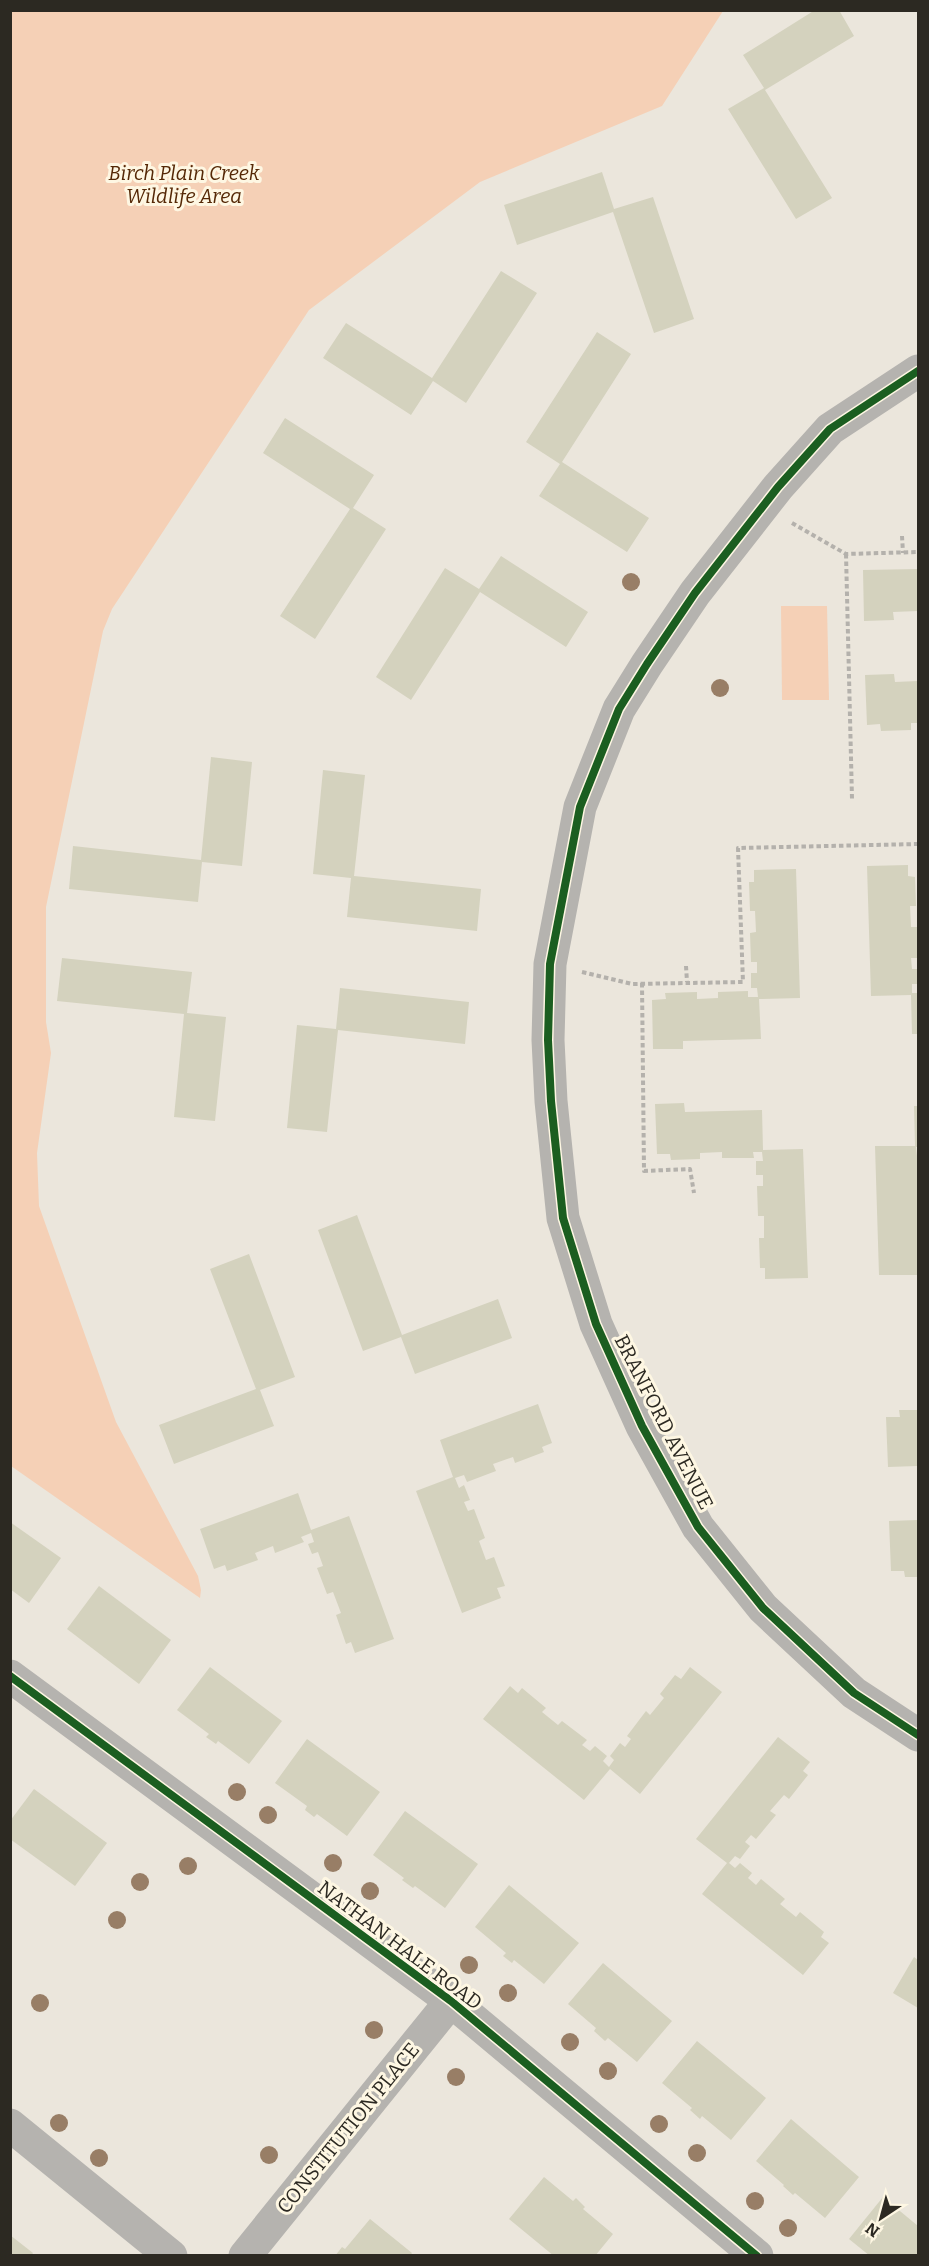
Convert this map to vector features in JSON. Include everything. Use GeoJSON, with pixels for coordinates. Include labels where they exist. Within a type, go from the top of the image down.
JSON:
{"type":"FeatureCollection","features":[{"type":"Feature","properties":{"kind":"street","name":"BRANFORD AVENUE"},"geometry":{"type":"LineString","coordinates":[[918,371],[830,429],[764,505],[695,593],[619,709],[580,807],[550,964],[548,1040],[551,1101],[563,1218],[596,1324],[642,1426],[698,1527],[763,1608],[854,1693],[918,1735]]}},
{"type":"Feature","properties":{"kind":"street","name":"NATHAN HALE ROAD"},"geometry":{"type":"LineString","coordinates":[[10,1676],[451,2001],[757,2256]]}},
{"type":"Feature","properties":{"kind":"street","name":"CONSTITUTION PLACE"},"geometry":{"type":"LineString","coordinates":[[245,2256],[451,2001]]}},
{"type":"Feature","properties":{"kind":"street"},"geometry":{"type":"LineString","coordinates":[[10,2125],[171,2256]]}},
{"type":"Feature","properties":{"kind":"path"},"geometry":{"type":"LineString","coordinates":[[764,505],[846,554],[918,552]]}},
{"type":"Feature","properties":{"kind":"path"},"geometry":{"type":"LineString","coordinates":[[902,536],[903,553]]}},
{"type":"Feature","properties":{"kind":"path"},"geometry":{"type":"LineString","coordinates":[[846,554],[852,799]]}},
{"type":"Feature","properties":{"kind":"path"},"geometry":{"type":"LineString","coordinates":[[550,964],[632,984],[743,982],[738,848],[918,844]]}},
{"type":"Feature","properties":{"kind":"path"},"geometry":{"type":"LineString","coordinates":[[686,966],[687,982]]}},
{"type":"Feature","properties":{"kind":"path"},"geometry":{"type":"LineString","coordinates":[[642,983],[644,1170],[690,1169],[694,1193]]}},
{"type":"Feature","properties":{"kind":"green space","name":"Birch Plain Creek Wildlife Area"},"geometry":{"type":"Polygon","coordinates":[[[11,10],[723,11],[662,106],[480,182],[309,310],[112,609],[103,631],[46,907],[46,1022],[51,1053],[37,1153],[39,1206],[116,1422],[198,1576],[200,1598],[11,1466],[11,10]]]}},
{"type":"Feature","properties":{"kind":"green space"},"geometry":{"type":"Polygon","coordinates":[[[781,606],[827,606],[829,700],[782,700],[781,606]]]}},
{"type":"Feature","properties":{"kind":"building"},"geometry":{"type":"Polygon","coordinates":[[[815,10],[839,10],[854,36],[765,90],[832,198],[796,219],[728,109],[764,88],[743,55],[815,10]]]}},
{"type":"Feature","properties":{"kind":"building"},"geometry":{"type":"Polygon","coordinates":[[[602,172],[614,209],[653,197],[694,319],[654,333],[613,212],[517,245],[504,205],[602,172]]]}},
{"type":"Feature","properties":{"kind":"building"},"geometry":{"type":"Polygon","coordinates":[[[501,271],[537,293],[466,403],[433,381],[411,415],[323,358],[346,323],[432,378],[501,271]]]}},
{"type":"Feature","properties":{"kind":"building"},"geometry":{"type":"Polygon","coordinates":[[[597,332],[631,354],[562,462],[649,518],[627,552],[539,496],[560,464],[526,442],[597,332]]]}},
{"type":"Feature","properties":{"kind":"building"},"geometry":{"type":"Polygon","coordinates":[[[285,418],[374,475],[353,508],[386,529],[315,639],[280,616],[350,509],[263,453],[285,418]]]}},
{"type":"Feature","properties":{"kind":"building"},"geometry":{"type":"Polygon","coordinates":[[[501,556],[588,612],[566,647],[480,592],[411,700],[376,677],[445,568],[479,589],[501,556]]]}},
{"type":"Feature","properties":{"kind":"building"},"geometry":{"type":"Polygon","coordinates":[[[918,569],[918,611],[893,612],[894,620],[864,621],[863,570],[918,569]]]}},
{"type":"Feature","properties":{"kind":"building"},"geometry":{"type":"Polygon","coordinates":[[[894,674],[895,682],[918,681],[918,723],[911,723],[911,730],[881,731],[880,724],[867,725],[865,675],[894,674]]]}},
{"type":"Feature","properties":{"kind":"building"},"geometry":{"type":"Polygon","coordinates":[[[211,757],[252,762],[242,866],[202,862],[198,902],[69,889],[73,846],[201,860],[211,757]]]}},
{"type":"Feature","properties":{"kind":"building"},"geometry":{"type":"Polygon","coordinates":[[[323,770],[365,775],[354,876],[481,889],[477,931],[347,917],[351,878],[313,874],[323,770]]]}},
{"type":"Feature","properties":{"kind":"building"},"geometry":{"type":"Polygon","coordinates":[[[908,865],[908,876],[915,877],[916,906],[910,906],[911,927],[917,927],[918,958],[911,958],[912,969],[918,969],[918,984],[912,984],[912,993],[918,993],[918,1034],[912,1034],[911,995],[871,996],[867,866],[908,865]]]}},
{"type":"Feature","properties":{"kind":"building"},"geometry":{"type":"Polygon","coordinates":[[[796,869],[800,998],[759,999],[761,1039],[683,1041],[683,1049],[653,1049],[652,1000],[666,999],[665,993],[697,992],[697,999],[718,998],[718,992],[748,991],[748,997],[758,997],[757,988],[751,988],[751,973],[757,973],[757,962],[751,962],[750,933],[756,932],[755,911],[750,911],[749,882],[754,882],[754,870],[796,869]]]}},
{"type":"Feature","properties":{"kind":"building"},"geometry":{"type":"Polygon","coordinates":[[[62,958],[192,972],[187,1013],[226,1017],[215,1121],[174,1117],[184,1014],[57,1001],[62,958]]]}},
{"type":"Feature","properties":{"kind":"building"},"geometry":{"type":"Polygon","coordinates":[[[340,988],[469,1002],[465,1044],[338,1030],[327,1132],[287,1128],[297,1025],[336,1029],[340,988]]]}},
{"type":"Feature","properties":{"kind":"building"},"geometry":{"type":"Polygon","coordinates":[[[684,1103],[685,1112],[762,1110],[763,1150],[803,1149],[808,1278],[765,1279],[765,1268],[760,1268],[759,1238],[764,1238],[764,1216],[758,1216],[757,1186],[763,1186],[763,1175],[756,1175],[756,1161],[763,1161],[762,1152],[753,1152],[754,1158],[722,1158],[722,1152],[700,1153],[700,1159],[671,1160],[670,1154],[657,1154],[655,1104],[684,1103]]]}},
{"type":"Feature","properties":{"kind":"building"},"geometry":{"type":"Polygon","coordinates":[[[914,1106],[918,1106],[918,1147],[916,1147],[918,1156],[918,1275],[879,1275],[875,1146],[915,1146],[914,1106]]]}},
{"type":"Feature","properties":{"kind":"building"},"geometry":{"type":"Polygon","coordinates":[[[357,1215],[402,1335],[498,1299],[512,1338],[415,1374],[401,1337],[363,1351],[318,1230],[357,1215]]]}},
{"type":"Feature","properties":{"kind":"building"},"geometry":{"type":"Polygon","coordinates":[[[249,1254],[295,1377],[260,1390],[274,1426],[174,1464],[159,1425],[256,1389],[210,1269],[249,1254]]]}},
{"type":"Feature","properties":{"kind":"building"},"geometry":{"type":"Polygon","coordinates":[[[538,1404],[552,1443],[542,1447],[544,1452],[515,1463],[513,1457],[493,1464],[496,1471],[467,1482],[464,1475],[455,1478],[459,1488],[464,1485],[470,1500],[464,1502],[468,1511],[474,1509],[485,1538],[479,1541],[486,1560],[494,1557],[505,1586],[497,1588],[501,1598],[462,1613],[416,1491],[453,1477],[440,1440],[538,1404]]]}},
{"type":"Feature","properties":{"kind":"building"},"geometry":{"type":"Polygon","coordinates":[[[899,1410],[918,1410],[917,1466],[888,1467],[886,1417],[900,1417],[899,1410]]]}},
{"type":"Feature","properties":{"kind":"building"},"geometry":{"type":"Polygon","coordinates":[[[298,1493],[311,1530],[349,1516],[394,1639],[355,1653],[351,1642],[346,1644],[336,1615],[341,1613],[333,1592],[327,1594],[317,1568],[323,1566],[318,1552],[312,1554],[308,1544],[314,1542],[311,1533],[301,1537],[304,1542],[275,1553],[273,1546],[255,1553],[258,1560],[227,1571],[225,1565],[214,1569],[200,1529],[298,1493]]]}},
{"type":"Feature","properties":{"kind":"building"},"geometry":{"type":"Polygon","coordinates":[[[918,1520],[918,1577],[905,1577],[904,1571],[891,1571],[889,1521],[918,1520]]]}},
{"type":"Feature","properties":{"kind":"building"},"geometry":{"type":"Polygon","coordinates":[[[10,1522],[61,1558],[29,1603],[10,1589],[10,1522]]]}},
{"type":"Feature","properties":{"kind":"building"},"geometry":{"type":"Polygon","coordinates":[[[99,1586],[171,1640],[139,1684],[67,1629],[99,1586]]]}},
{"type":"Feature","properties":{"kind":"building"},"geometry":{"type":"Polygon","coordinates":[[[210,1667],[282,1721],[249,1764],[218,1741],[216,1744],[206,1737],[209,1734],[177,1710],[210,1667]]]}},
{"type":"Feature","properties":{"kind":"building"},"geometry":{"type":"Polygon","coordinates":[[[690,1667],[722,1692],[640,1794],[610,1769],[584,1800],[483,1719],[510,1686],[518,1693],[522,1688],[546,1708],[542,1712],[558,1725],[562,1721],[587,1740],[582,1745],[590,1751],[595,1746],[607,1756],[603,1761],[609,1767],[614,1760],[610,1756],[620,1743],[625,1747],[631,1739],[627,1736],[646,1711],[650,1715],[664,1698],[660,1694],[675,1675],[681,1679],[690,1667]]]}},
{"type":"Feature","properties":{"kind":"building"},"geometry":{"type":"Polygon","coordinates":[[[778,1737],[810,1762],[803,1771],[808,1775],[789,1799],[784,1795],[770,1811],[776,1815],[756,1839],[751,1835],[745,1842],[750,1846],[740,1859],[735,1856],[729,1863],[735,1868],[740,1863],[752,1873],[748,1878],[756,1885],[761,1879],[785,1899],[780,1904],[796,1917],[800,1912],[824,1932],[821,1937],[829,1943],[803,1975],[702,1894],[727,1863],[696,1839],[778,1737]]]}},
{"type":"Feature","properties":{"kind":"building"},"geometry":{"type":"Polygon","coordinates":[[[307,1739],[380,1792],[347,1836],[317,1814],[314,1817],[305,1810],[307,1806],[275,1783],[307,1739]]]}},
{"type":"Feature","properties":{"kind":"building"},"geometry":{"type":"Polygon","coordinates":[[[34,1789],[107,1843],[75,1886],[10,1839],[10,1821],[34,1789]]]}},
{"type":"Feature","properties":{"kind":"building"},"geometry":{"type":"Polygon","coordinates":[[[405,1811],[478,1864],[445,1908],[415,1886],[413,1888],[402,1880],[404,1878],[373,1855],[405,1811]]]}},
{"type":"Feature","properties":{"kind":"building"},"geometry":{"type":"Polygon","coordinates":[[[509,1885],[579,1943],[544,1984],[514,1960],[512,1963],[503,1956],[506,1953],[475,1927],[509,1885]]]}},
{"type":"Feature","properties":{"kind":"building"},"geometry":{"type":"Polygon","coordinates":[[[914,1957],[918,1960],[918,2008],[893,1993],[914,1957]]]}},
{"type":"Feature","properties":{"kind":"building"},"geometry":{"type":"Polygon","coordinates":[[[603,1963],[672,2021],[637,2062],[608,2038],[605,2041],[594,2031],[596,2028],[568,2004],[603,1963]]]}},
{"type":"Feature","properties":{"kind":"building"},"geometry":{"type":"Polygon","coordinates":[[[697,2041],[766,2098],[731,2140],[702,2116],[700,2119],[690,2110],[692,2108],[662,2083],[697,2041]]]}},
{"type":"Feature","properties":{"kind":"building"},"geometry":{"type":"Polygon","coordinates":[[[791,2119],[859,2177],[825,2218],[795,2193],[793,2195],[756,2161],[791,2119]]]}},
{"type":"Feature","properties":{"kind":"building"},"geometry":{"type":"Polygon","coordinates":[[[544,2177],[573,2201],[576,2198],[585,2207],[583,2209],[613,2234],[595,2256],[554,2256],[509,2219],[544,2177]]]}},
{"type":"Feature","properties":{"kind":"building"},"geometry":{"type":"Polygon","coordinates":[[[883,2197],[918,2226],[918,2256],[870,2256],[849,2239],[883,2197]]]}},
{"type":"Feature","properties":{"kind":"building"},"geometry":{"type":"Polygon","coordinates":[[[370,2219],[412,2253],[410,2256],[335,2256],[342,2247],[345,2249],[370,2219]]]}},
{"type":"Feature","properties":{"kind":"building"},"geometry":{"type":"Polygon","coordinates":[[[10,2235],[33,2253],[31,2256],[10,2256],[10,2235]]]}},
{"type":"Feature","properties":{"kind":"cycle path"},"geometry":{"type":"LineString","coordinates":[[918,371],[830,429],[778,487],[695,593],[619,709],[580,807],[550,964],[548,1040],[551,1101],[563,1218],[596,1324],[642,1426],[698,1527],[763,1608],[854,1693],[918,1735]]}},
{"type":"Feature","properties":{"kind":"cycle path"},"geometry":{"type":"LineString","coordinates":[[10,1676],[451,2001],[757,2256]]}}]}
